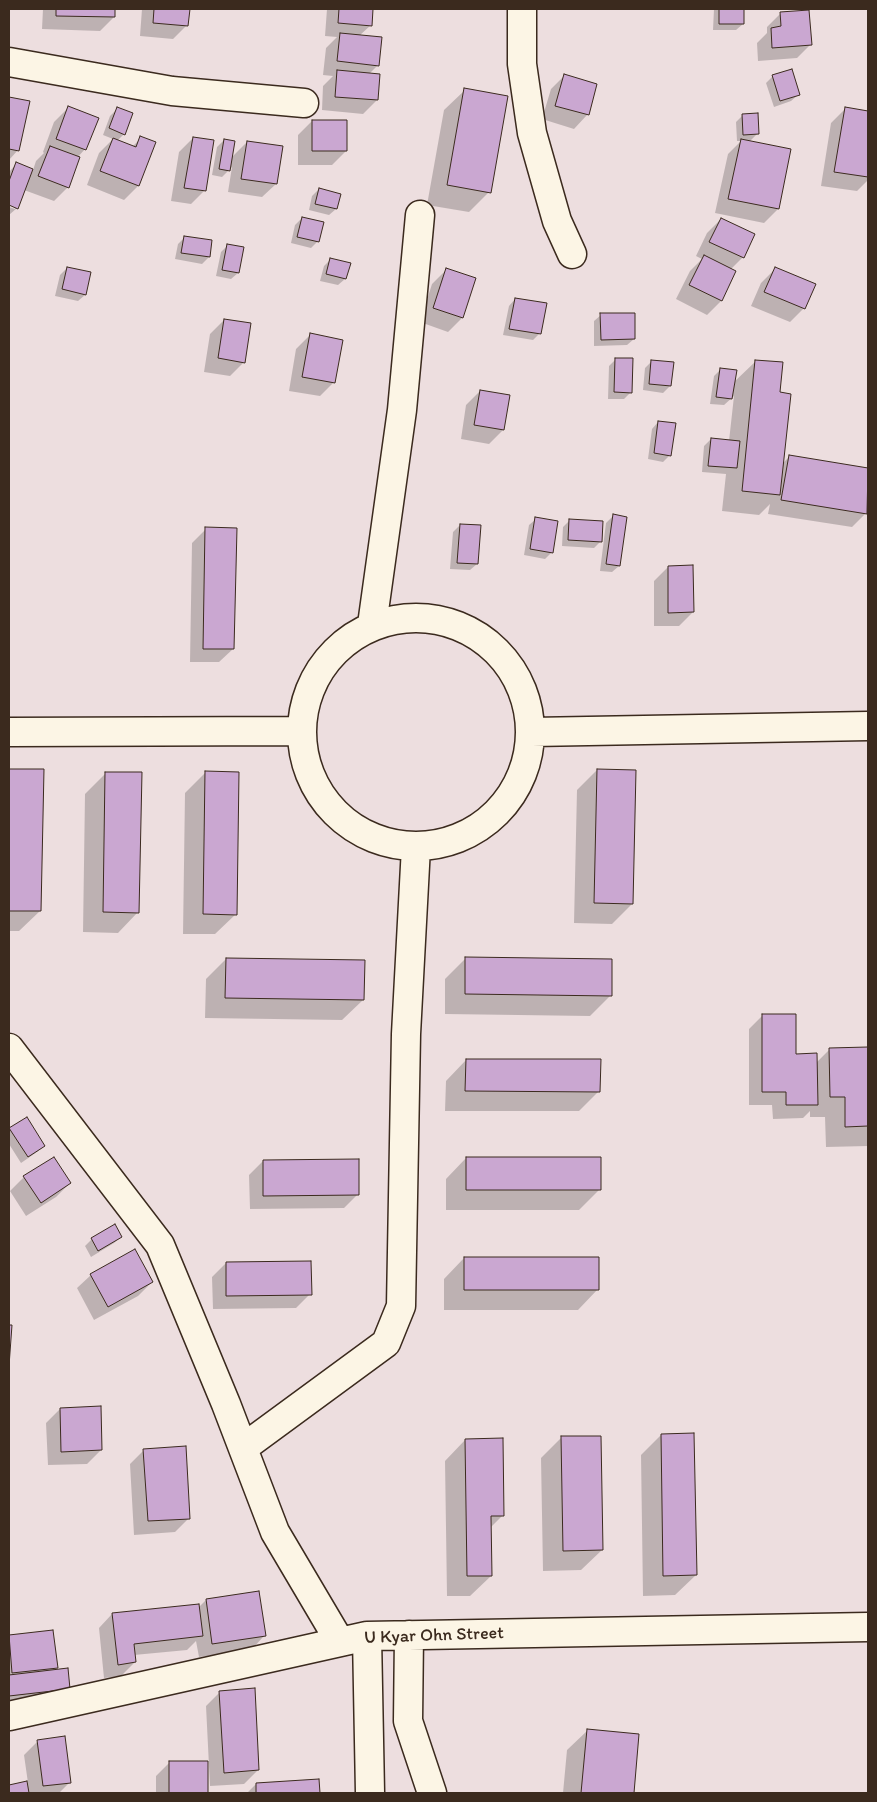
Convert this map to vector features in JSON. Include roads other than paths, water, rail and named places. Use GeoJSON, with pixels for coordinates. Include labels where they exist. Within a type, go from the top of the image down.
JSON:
{"type":"FeatureCollection","features":[{"type":"Feature","properties":{"kind":"street"},"geometry":{"type":"LineString","coordinates":[[522,9],[522,64],[532,133],[556,221],[572,254]]}},
{"type":"Feature","properties":{"kind":"street"},"geometry":{"type":"LineString","coordinates":[[9,62],[172,92],[304,103]]}},
{"type":"Feature","properties":{"kind":"street"},"geometry":{"type":"LineString","coordinates":[[372,625],[402,410],[420,215]]}},
{"type":"Feature","properties":{"kind":"street"},"geometry":{"type":"LineString","coordinates":[[416,617],[460,625],[498,650],[523,688],[532,732],[523,776],[498,813],[460,838],[416,847],[372,838],[334,813],[309,775],[300,732],[310,687],[335,650],[372,625],[416,617]]}},
{"type":"Feature","properties":{"kind":"street"},"geometry":{"type":"LineString","coordinates":[[532,732],[868,726]]}},
{"type":"Feature","properties":{"kind":"street"},"geometry":{"type":"LineString","coordinates":[[9,732],[300,732]]}},
{"type":"Feature","properties":{"kind":"street"},"geometry":{"type":"LineString","coordinates":[[243,1448],[386,1343],[401,1306],[406,1034],[416,847]]}},
{"type":"Feature","properties":{"kind":"street"},"geometry":{"type":"LineString","coordinates":[[9,1048],[160,1245],[243,1448],[275,1532],[340,1642]]}},
{"type":"Feature","properties":{"kind":"street","name":"U Kyar Ohn Street"},"geometry":{"type":"LineString","coordinates":[[9,1716],[368,1636],[868,1627]]}},
{"type":"Feature","properties":{"kind":"street"},"geometry":{"type":"LineString","coordinates":[[409,1635],[408,1721],[432,1793]]}},
{"type":"Feature","properties":{"kind":"street"},"geometry":{"type":"LineString","coordinates":[[368,1636],[370,1793]]}}]}
